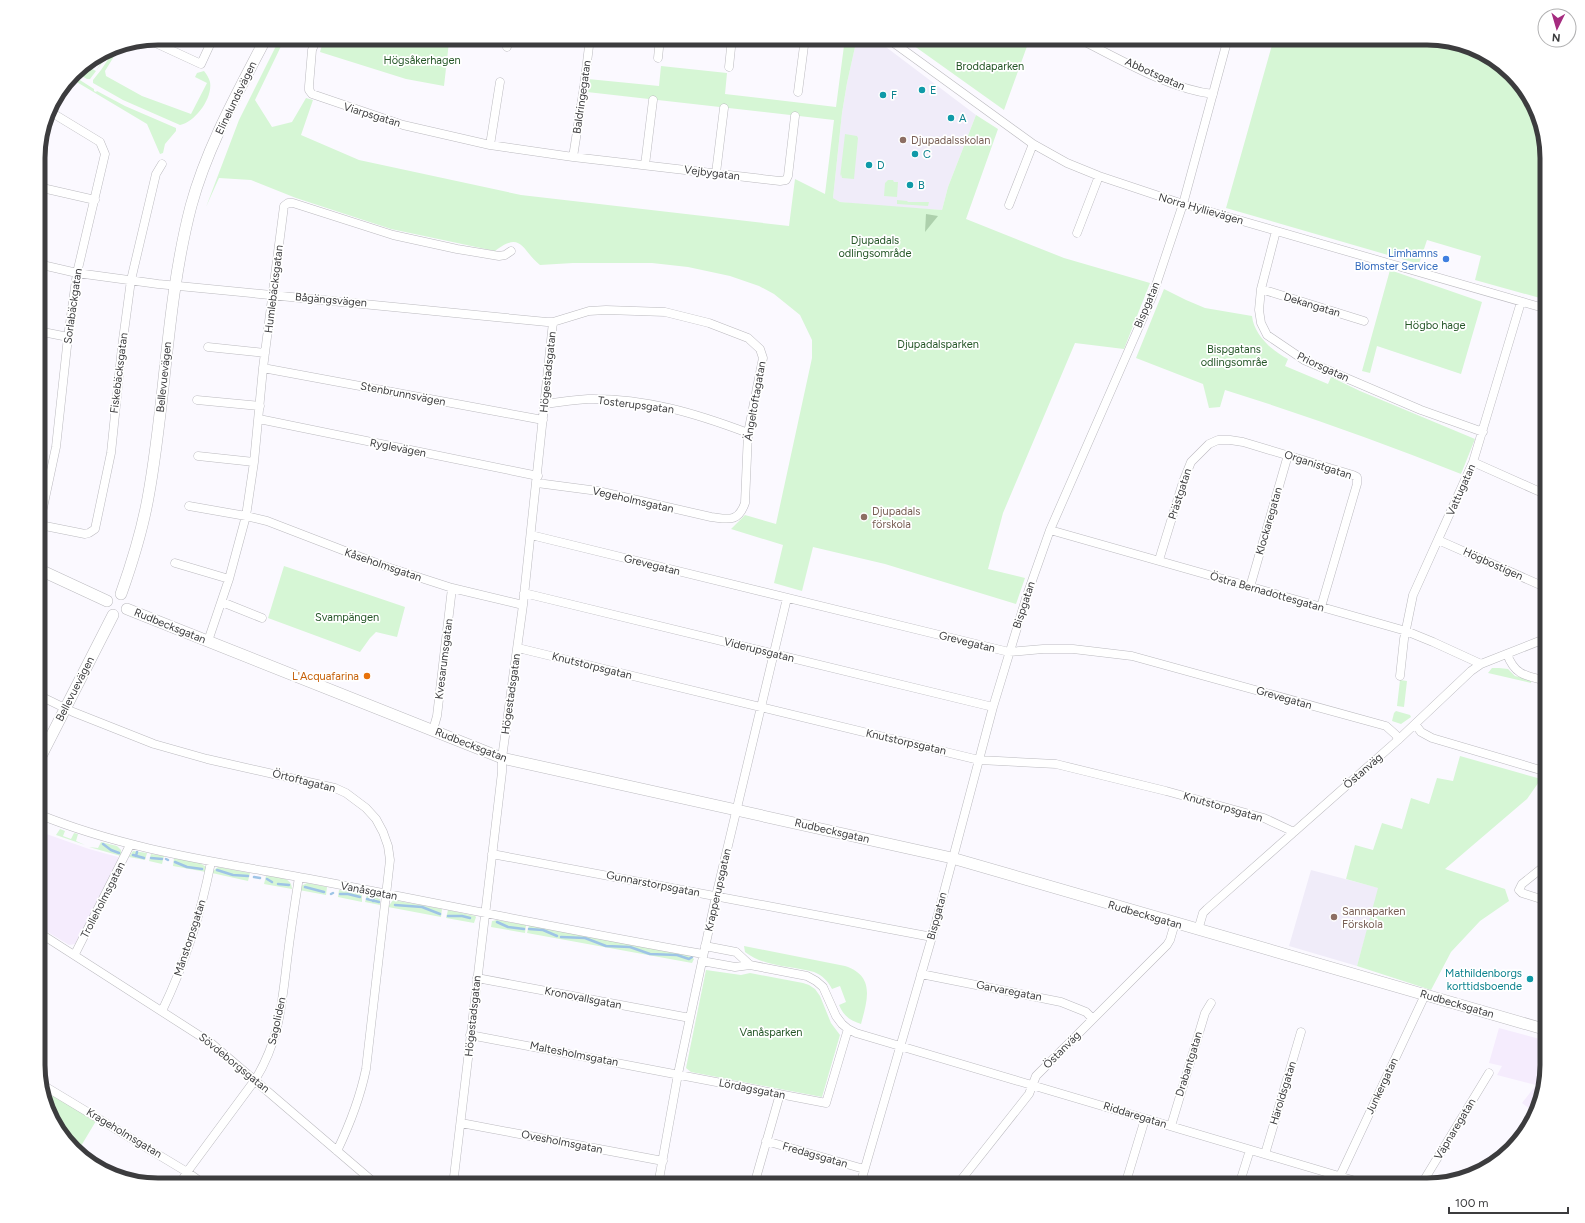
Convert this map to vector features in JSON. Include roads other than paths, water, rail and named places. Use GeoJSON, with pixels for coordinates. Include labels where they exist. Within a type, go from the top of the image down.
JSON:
{"type":"FeatureCollection","features":[{"type":"Feature","properties":{"kind":"street"},"geometry":{"type":"LineString","coordinates":[[160,45],[201,64],[210,45]]}},
{"type":"Feature","properties":{"kind":"street","name":"Elinelundsvägen"},"geometry":{"type":"LineString","coordinates":[[207,160],[220,129],[262,45]]}},
{"type":"Feature","properties":{"kind":"street","name":"Viarpsgatan"},"geometry":{"type":"LineString","coordinates":[[314,45],[309,80],[309,90],[312,94],[403,125],[490,145],[573,156]]}},
{"type":"Feature","properties":{"kind":"street","name":"Baldringegatan"},"geometry":{"type":"LineString","coordinates":[[573,156],[589,45]]}},
{"type":"Feature","properties":{"kind":"street"},"geometry":{"type":"LineString","coordinates":[[658,58],[659,45]]}},
{"type":"Feature","properties":{"kind":"street"},"geometry":{"type":"LineString","coordinates":[[729,67],[731,45]]}},
{"type":"Feature","properties":{"kind":"street"},"geometry":{"type":"LineString","coordinates":[[798,92],[804,45]]}},
{"type":"Feature","properties":{"kind":"street","name":"Norra Hyllievägen"},"geometry":{"type":"LineString","coordinates":[[897,45],[1033,144],[1067,163],[1099,176],[1183,204],[1540,307]]}},
{"type":"Feature","properties":{"kind":"street","name":"Abbotsgatan"},"geometry":{"type":"LineString","coordinates":[[1092,45],[1180,87],[1213,94]]}},
{"type":"Feature","properties":{"kind":"street","name":"Bispgatan"},"geometry":{"type":"LineString","coordinates":[[862,1178],[932,937],[993,707],[1027,595],[1050,530],[1152,297],[1183,204],[1226,45]]}},
{"type":"Feature","properties":{"kind":"street"},"geometry":{"type":"LineString","coordinates":[[490,145],[500,82]]}},
{"type":"Feature","properties":{"kind":"street"},"geometry":{"type":"LineString","coordinates":[[645,165],[653,100]]}},
{"type":"Feature","properties":{"kind":"street"},"geometry":{"type":"LineString","coordinates":[[716,173],[724,108]]}},
{"type":"Feature","properties":{"kind":"street","name":"Sorlabäckgatan"},"geometry":{"type":"LineString","coordinates":[[45,502],[56,447],[68,336],[77,273],[105,154],[100,142],[54,114]]}},
{"type":"Feature","properties":{"kind":"street","name":"Vejbygatan"},"geometry":{"type":"LineString","coordinates":[[573,156],[780,181],[786,180],[788,176],[795,116]]}},
{"type":"Feature","properties":{"kind":"street"},"geometry":{"type":"LineString","coordinates":[[1009,205],[1033,144]]}},
{"type":"Feature","properties":{"kind":"street","name":"Bellevuevägen"},"geometry":{"type":"LineString","coordinates":[[121,594],[138,542],[148,499],[155,458],[175,285],[191,207],[207,160]]}},
{"type":"Feature","properties":{"kind":"street","name":"Fiskebäcksgatan"},"geometry":{"type":"LineString","coordinates":[[45,529],[85,534],[95,529],[110,453],[131,280],[156,174],[162,164]]}},
{"type":"Feature","properties":{"kind":"street"},"geometry":{"type":"LineString","coordinates":[[1077,233],[1099,176]]}},
{"type":"Feature","properties":{"kind":"street"},"geometry":{"type":"LineString","coordinates":[[45,189],[95,200]]}},
{"type":"Feature","properties":{"kind":"street","name":"Humlebäcksgatan"},"geometry":{"type":"LineString","coordinates":[[208,641],[229,579],[246,516],[254,462],[263,368],[274,295],[284,206],[288,203],[293,203],[393,235],[457,249],[499,256],[506,255],[511,252]]}},
{"type":"Feature","properties":{"kind":"street","name":"Priorsgatan"},"geometry":{"type":"LineString","coordinates":[[1276,231],[1260,289],[1260,323],[1267,335],[1304,360],[1414,407],[1483,432]]}},
{"type":"Feature","properties":{"kind":"street","name":"Bågängsvägen"},"geometry":{"type":"LineString","coordinates":[[45,266],[77,273],[175,285],[553,322]]}},
{"type":"Feature","properties":{"kind":"street","name":"Dekangatan"},"geometry":{"type":"LineString","coordinates":[[1260,289],[1364,321]]}},
{"type":"Feature","properties":{"kind":"street","name":"Vattugatan"},"geometry":{"type":"LineString","coordinates":[[1400,676],[1413,594],[1474,462],[1521,302]]}},
{"type":"Feature","properties":{"kind":"street","name":"Ängeltoftagatan"},"geometry":{"type":"LineString","coordinates":[[553,322],[589,311],[644,310],[664,312],[686,316],[748,338],[760,349],[763,358],[748,433],[745,504],[737,517],[730,519]]}},
{"type":"Feature","properties":{"kind":"street","name":"Högestadsgatan"},"geometry":{"type":"LineString","coordinates":[[454,1178],[502,772],[502,758],[523,605],[553,322]]}},
{"type":"Feature","properties":{"kind":"street"},"geometry":{"type":"LineString","coordinates":[[45,333],[68,336]]}},
{"type":"Feature","properties":{"kind":"street"},"geometry":{"type":"LineString","coordinates":[[208,346],[265,353]]}},
{"type":"Feature","properties":{"kind":"street","name":"Stenbrunnsvägen"},"geometry":{"type":"LineString","coordinates":[[263,368],[543,420]]}},
{"type":"Feature","properties":{"kind":"street","name":"Tosterupsgatan"},"geometry":{"type":"LineString","coordinates":[[545,404],[587,399],[625,401],[654,405],[700,415],[748,433]]}},
{"type":"Feature","properties":{"kind":"street"},"geometry":{"type":"LineString","coordinates":[[197,400],[260,406]]}},
{"type":"Feature","properties":{"kind":"street","name":"Ryglevägen"},"geometry":{"type":"LineString","coordinates":[[259,419],[537,480]]}},
{"type":"Feature","properties":{"kind":"street","name":"Organistgatan"},"geometry":{"type":"LineString","coordinates":[[1218,440],[1230,440],[1288,455],[1353,474],[1357,478],[1357,484],[1321,607]]}},
{"type":"Feature","properties":{"kind":"street","name":"Prästgatan"},"geometry":{"type":"LineString","coordinates":[[1158,560],[1191,462],[1209,444],[1218,440]]}},
{"type":"Feature","properties":{"kind":"street","name":"Klockaregatan"},"geometry":{"type":"LineString","coordinates":[[1250,587],[1288,455]]}},
{"type":"Feature","properties":{"kind":"street"},"geometry":{"type":"LineString","coordinates":[[198,456],[254,462]]}},
{"type":"Feature","properties":{"kind":"street"},"geometry":{"type":"LineString","coordinates":[[1474,462],[1540,492]]}},
{"type":"Feature","properties":{"kind":"street","name":"Vegeholmsgatan"},"geometry":{"type":"LineString","coordinates":[[537,480],[598,491],[711,517],[730,519]]}},
{"type":"Feature","properties":{"kind":"street","name":"Kåseholmsgatan"},"geometry":{"type":"LineString","coordinates":[[189,506],[267,521],[384,566],[452,588],[523,605]]}},
{"type":"Feature","properties":{"kind":"street","name":"Östra Bernadottesgatan"},"geometry":{"type":"LineString","coordinates":[[1050,530],[1406,631],[1481,664]]}},
{"type":"Feature","properties":{"kind":"street","name":"Grevegatan"},"geometry":{"type":"LineString","coordinates":[[531,535],[1009,652],[1043,649],[1073,649],[1132,656],[1386,726],[1396,735],[1398,740]]}},
{"type":"Feature","properties":{"kind":"street","name":"Högbostigen"},"geometry":{"type":"LineString","coordinates":[[1438,540],[1540,585]]}},
{"type":"Feature","properties":{"kind":"street"},"geometry":{"type":"LineString","coordinates":[[175,563],[229,579]]}},
{"type":"Feature","properties":{"kind":"street"},"geometry":{"type":"LineString","coordinates":[[45,572],[107,600]]}},
{"type":"Feature","properties":{"kind":"street","name":"Kvesarumsgatan"},"geometry":{"type":"LineString","coordinates":[[433,730],[437,716],[452,588]]}},
{"type":"Feature","properties":{"kind":"street","name":"Viderupsgatan"},"geometry":{"type":"LineString","coordinates":[[524,593],[993,707]]}},
{"type":"Feature","properties":{"kind":"street"},"geometry":{"type":"LineString","coordinates":[[121,594],[127,600],[127,609],[119,615],[113,615],[107,610],[107,600],[112,595],[121,594]]}},
{"type":"Feature","properties":{"kind":"street","name":"Krapperupsgatan"},"geometry":{"type":"LineString","coordinates":[[659,1178],[678,1074],[716,896],[787,598]]}},
{"type":"Feature","properties":{"kind":"street"},"geometry":{"type":"LineString","coordinates":[[222,602],[262,618]]}},
{"type":"Feature","properties":{"kind":"street","name":"Rudbecksgatan"},"geometry":{"type":"LineString","coordinates":[[127,609],[502,758],[952,858],[1540,1028]]}},
{"type":"Feature","properties":{"kind":"street","name":"Bellevuevägen"},"geometry":{"type":"LineString","coordinates":[[45,748],[113,615]]}},
{"type":"Feature","properties":{"kind":"street","name":"Östanväg"},"geometry":{"type":"LineString","coordinates":[[1198,930],[1203,913],[1207,909],[1398,740],[1471,671],[1481,664],[1540,641]]}},
{"type":"Feature","properties":{"kind":"street","name":"Knutstorpsgatan"},"geometry":{"type":"LineString","coordinates":[[518,648],[979,760],[1056,764],[1166,791],[1264,818],[1294,832]]}},
{"type":"Feature","properties":{"kind":"street"},"geometry":{"type":"LineString","coordinates":[[1507,654],[1510,664],[1517,671],[1524,675],[1540,679]]}},
{"type":"Feature","properties":{"kind":"street","name":"Örtoftagatan"},"geometry":{"type":"LineString","coordinates":[[45,698],[154,744],[207,759],[322,785],[346,793],[366,808],[376,819],[388,846],[390,860],[387,894],[366,1069],[361,1092],[338,1150]]}},
{"type":"Feature","properties":{"kind":"street"},"geometry":{"type":"LineString","coordinates":[[1415,724],[1421,732],[1432,738],[1540,770]]}},
{"type":"Feature","properties":{"kind":"street","name":"Vanåsgatan"},"geometry":{"type":"LineString","coordinates":[[45,817],[130,845],[211,862],[704,954]]}},
{"type":"Feature","properties":{"kind":"street","name":"Trolleholmsgatan"},"geometry":{"type":"LineString","coordinates":[[75,954],[130,845]]}},
{"type":"Feature","properties":{"kind":"street","name":"Gunnarstorpsgatan"},"geometry":{"type":"LineString","coordinates":[[492,854],[932,937]]}},
{"type":"Feature","properties":{"kind":"street","name":"Månstorpsgatan"},"geometry":{"type":"LineString","coordinates":[[162,1011],[179,976],[192,941],[201,910],[211,862]]}},
{"type":"Feature","properties":{"kind":"street"},"geometry":{"type":"LineString","coordinates":[[1540,870],[1522,884],[1519,890],[1522,893],[1540,898]]}},
{"type":"Feature","properties":{"kind":"street","name":"Sagoliden"},"geometry":{"type":"LineString","coordinates":[[183,1178],[255,1080],[264,1066],[274,1044],[281,1013],[299,878]]}},
{"type":"Feature","properties":{"kind":"street","name":"Östanväg"},"geometry":{"type":"LineString","coordinates":[[963,1178],[1029,1094],[1036,1076],[1167,945],[1175,923]]}},
{"type":"Feature","properties":{"kind":"street","name":"Sövdeborgsgatan"},"geometry":{"type":"LineString","coordinates":[[45,936],[75,954],[211,1043],[369,1178]]}},
{"type":"Feature","properties":{"kind":"street"},"geometry":{"type":"LineString","coordinates":[[704,954],[736,952],[750,965]]}},
{"type":"Feature","properties":{"kind":"street"},"geometry":{"type":"LineString","coordinates":[[704,954],[735,968],[750,965],[798,974],[816,981],[823,987],[836,1016],[848,1029],[900,1046]]}},
{"type":"Feature","properties":{"kind":"street","name":"Garvaregatan"},"geometry":{"type":"LineString","coordinates":[[921,974],[1061,1002],[1086,1012],[1093,1019]]}},
{"type":"Feature","properties":{"kind":"street","name":"Kronovallsgatan"},"geometry":{"type":"LineString","coordinates":[[477,978],[690,1018]]}},
{"type":"Feature","properties":{"kind":"street","name":"Junkergatan"},"geometry":{"type":"LineString","coordinates":[[1340,1176],[1425,995]]}},
{"type":"Feature","properties":{"kind":"street","name":"Drabantgatan"},"geometry":{"type":"LineString","coordinates":[[1171,1126],[1205,1013],[1211,1004]]}},
{"type":"Feature","properties":{"kind":"street","name":"Lördagsgatan"},"geometry":{"type":"LineString","coordinates":[[678,1074],[826,1103],[848,1029]]}},
{"type":"Feature","properties":{"kind":"street","name":"Häroldsgatan"},"geometry":{"type":"LineString","coordinates":[[1265,1154],[1301,1032]]}},
{"type":"Feature","properties":{"kind":"street","name":"Maltesholmsgatan"},"geometry":{"type":"LineString","coordinates":[[470,1035],[678,1074]]}},
{"type":"Feature","properties":{"kind":"street","name":"Riddaregatan"},"geometry":{"type":"LineString","coordinates":[[900,1046],[1346,1178]]}},
{"type":"Feature","properties":{"kind":"street","name":"Väpnaregatan"},"geometry":{"type":"LineString","coordinates":[[1425,1178],[1490,1073]]}},
{"type":"Feature","properties":{"kind":"street","name":"Krageholmsgatan"},"geometry":{"type":"LineString","coordinates":[[48,1088],[195,1178]]}},
{"type":"Feature","properties":{"kind":"street"},"geometry":{"type":"LineString","coordinates":[[756,1178],[780,1094]]}},
{"type":"Feature","properties":{"kind":"street"},"geometry":{"type":"LineString","coordinates":[[1127,1178],[1145,1119]]}},
{"type":"Feature","properties":{"kind":"street","name":"Ovesholmsgatan"},"geometry":{"type":"LineString","coordinates":[[461,1123],[663,1161]]}},
{"type":"Feature","properties":{"kind":"street","name":"Fredagsgatan"},"geometry":{"type":"LineString","coordinates":[[766,1141],[864,1170]]}},
{"type":"Feature","properties":{"kind":"street"},"geometry":{"type":"LineString","coordinates":[[1241,1178],[1250,1150]]}},
{"type":"Feature","properties":{"kind":"waterway"},"geometry":{"type":"LineString","coordinates":[[103,844],[111,850],[119,853]]}},
{"type":"Feature","properties":{"kind":"waterway"},"geometry":{"type":"LineString","coordinates":[[136,856],[137,852]]}},
{"type":"Feature","properties":{"kind":"waterway"},"geometry":{"type":"LineString","coordinates":[[133,855],[144,858]]}},
{"type":"Feature","properties":{"kind":"waterway"},"geometry":{"type":"LineString","coordinates":[[151,858],[162,859]]}},
{"type":"Feature","properties":{"kind":"waterway"},"geometry":{"type":"LineString","coordinates":[[175,862],[187,867],[202,869]]}},
{"type":"Feature","properties":{"kind":"waterway"},"geometry":{"type":"LineString","coordinates":[[217,870],[233,875],[248,876]]}},
{"type":"Feature","properties":{"kind":"waterway"},"geometry":{"type":"LineString","coordinates":[[254,877],[260,878]]}},
{"type":"Feature","properties":{"kind":"waterway"},"geometry":{"type":"LineString","coordinates":[[267,879],[272,882]]}},
{"type":"Feature","properties":{"kind":"waterway"},"geometry":{"type":"LineString","coordinates":[[278,884],[289,885]]}},
{"type":"Feature","properties":{"kind":"waterway"},"geometry":{"type":"LineString","coordinates":[[305,887],[324,892]]}},
{"type":"Feature","properties":{"kind":"waterway"},"geometry":{"type":"LineString","coordinates":[[340,894],[360,897]]}},
{"type":"Feature","properties":{"kind":"waterway"},"geometry":{"type":"LineString","coordinates":[[373,901],[374,896]]}},
{"type":"Feature","properties":{"kind":"waterway"},"geometry":{"type":"LineString","coordinates":[[367,899],[379,902]]}},
{"type":"Feature","properties":{"kind":"waterway"},"geometry":{"type":"LineString","coordinates":[[395,905],[422,907],[440,914]]}},
{"type":"Feature","properties":{"kind":"waterway"},"geometry":{"type":"LineString","coordinates":[[448,916],[462,916],[470,918]]}},
{"type":"Feature","properties":{"kind":"waterway"},"geometry":{"type":"LineString","coordinates":[[497,922],[508,927],[524,929]]}},
{"type":"Feature","properties":{"kind":"waterway"},"geometry":{"type":"LineString","coordinates":[[529,929],[543,930],[557,936]]}},
{"type":"Feature","properties":{"kind":"waterway"},"geometry":{"type":"LineString","coordinates":[[561,937],[585,938],[606,946],[630,947],[650,954],[677,955],[689,959],[692,957]]}},
{"type":"Feature","properties":{"kind":"place","name":"E"},"geometry":{"type":"Point","coordinates":[922,90]}},
{"type":"Feature","properties":{"kind":"place","name":"F"},"geometry":{"type":"Point","coordinates":[883,95]}},
{"type":"Feature","properties":{"kind":"place","name":"A"},"geometry":{"type":"Point","coordinates":[951,118]}},
{"type":"Feature","properties":{"kind":"place","name":"Djupadalsskolan"},"geometry":{"type":"Point","coordinates":[903,140]}},
{"type":"Feature","properties":{"kind":"place","name":"C"},"geometry":{"type":"Point","coordinates":[915,154]}},
{"type":"Feature","properties":{"kind":"place","name":"D"},"geometry":{"type":"Point","coordinates":[869,165]}},
{"type":"Feature","properties":{"kind":"place","name":"B"},"geometry":{"type":"Point","coordinates":[910,185]}},
{"type":"Feature","properties":{"kind":"place","name":"Limhamns Blomster Service"},"geometry":{"type":"Point","coordinates":[1446,259]}},
{"type":"Feature","properties":{"kind":"place","name":"Djupadals förskola"},"geometry":{"type":"Point","coordinates":[864,517]}},
{"type":"Feature","properties":{"kind":"place","name":"L'Acquafarina"},"geometry":{"type":"Point","coordinates":[367,676]}},
{"type":"Feature","properties":{"kind":"place","name":"Sannaparken Förskola"},"geometry":{"type":"Point","coordinates":[1334,917]}},
{"type":"Feature","properties":{"kind":"place","name":"Mathildenborgs korttidsboende"},"geometry":{"type":"Point","coordinates":[1530,979]}},
{"type":"Feature","properties":{"kind":"park label","name":"Högsåkerhagen"},"geometry":{"type":"Point","coordinates":[422,60]}},
{"type":"Feature","properties":{"kind":"park label","name":"Broddaparken"},"geometry":{"type":"Point","coordinates":[990,66]}},
{"type":"Feature","properties":{"kind":"park label","name":"Djupadals odlingsområde"},"geometry":{"type":"Point","coordinates":[875,246]}},
{"type":"Feature","properties":{"kind":"park label","name":"Högbo hage"},"geometry":{"type":"Point","coordinates":[1435,325]}},
{"type":"Feature","properties":{"kind":"park label","name":"Djupadalsparken"},"geometry":{"type":"Point","coordinates":[938,344]}},
{"type":"Feature","properties":{"kind":"park label","name":"Bispgatans odlingsområe"},"geometry":{"type":"Point","coordinates":[1234,355]}},
{"type":"Feature","properties":{"kind":"park label","name":"Svampängen"},"geometry":{"type":"Point","coordinates":[347,617]}},
{"type":"Feature","properties":{"kind":"park label","name":"Vanåsparken"},"geometry":{"type":"Point","coordinates":[771,1032]}}]}
